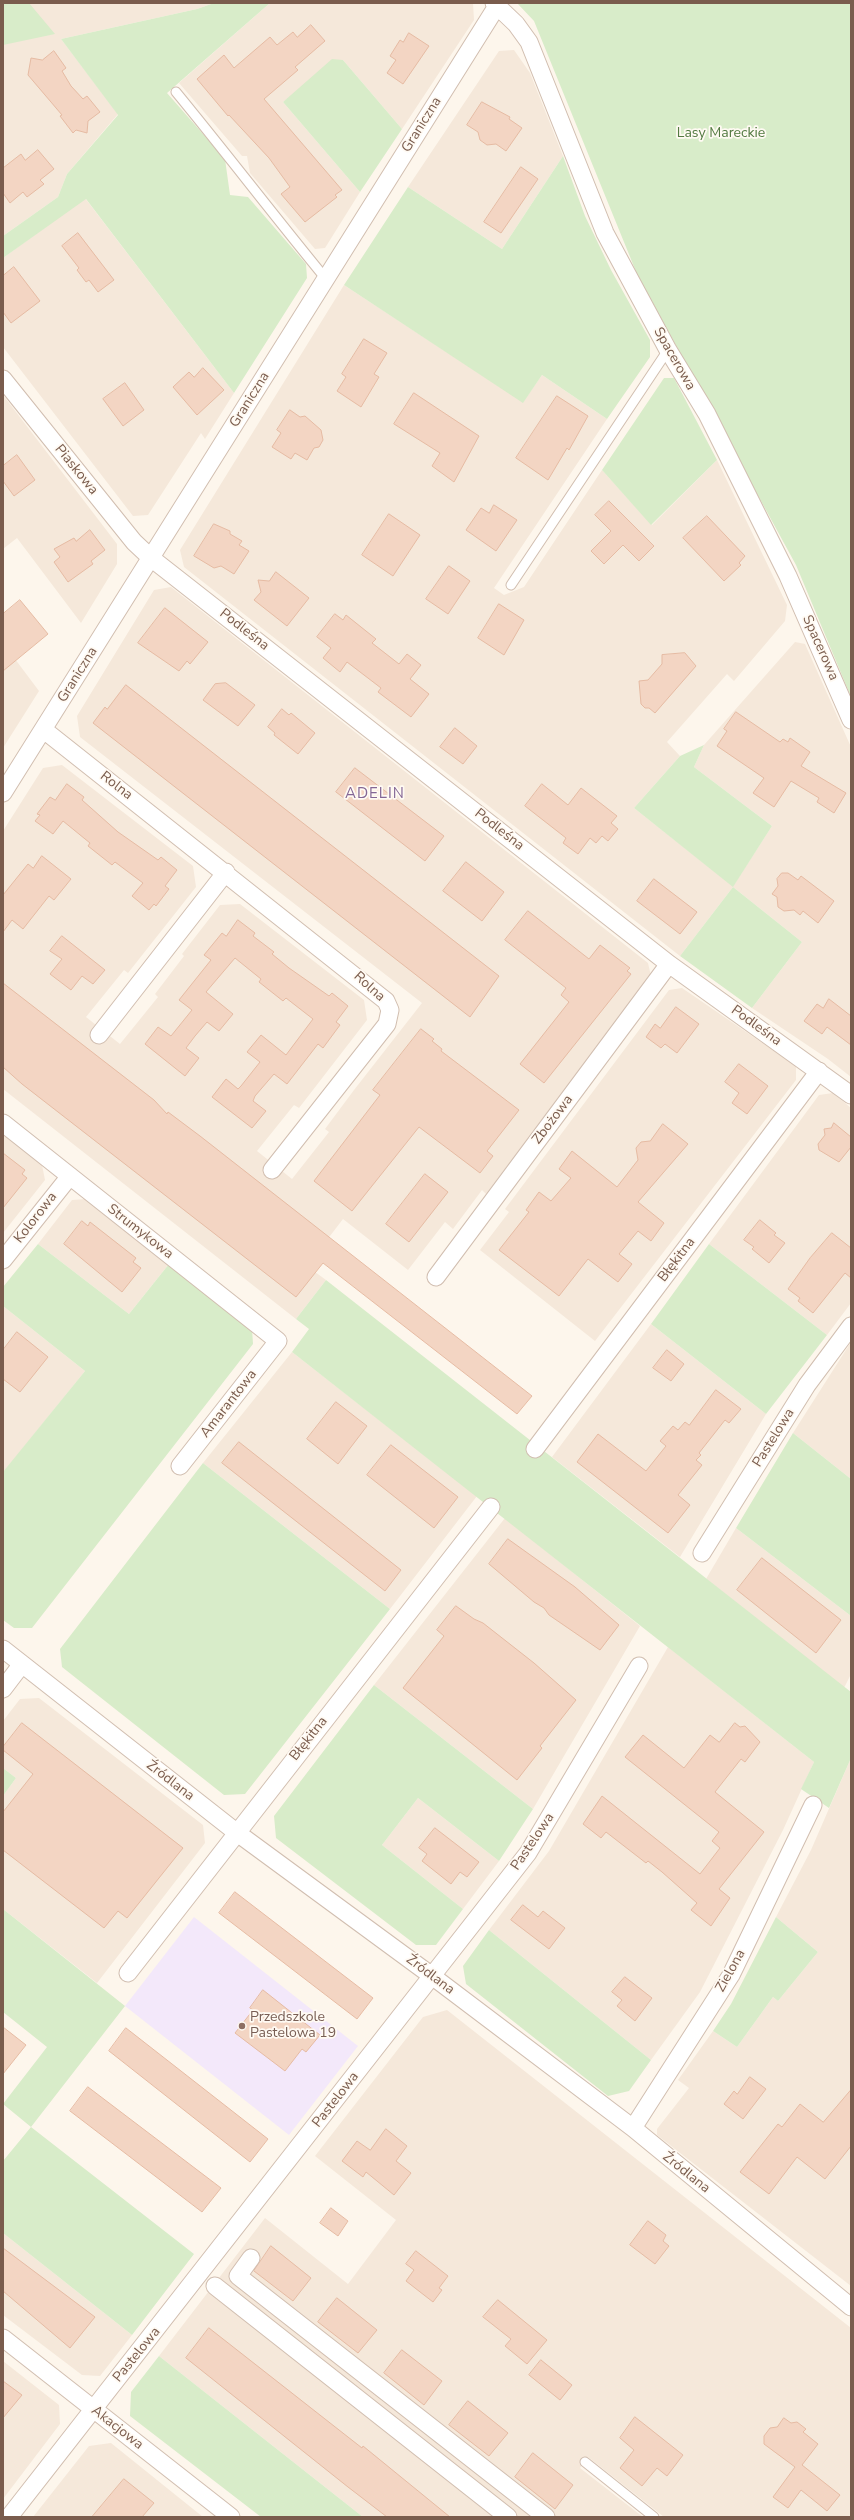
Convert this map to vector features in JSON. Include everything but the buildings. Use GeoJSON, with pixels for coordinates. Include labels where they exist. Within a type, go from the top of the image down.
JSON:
{"type":"FeatureCollection","features":[{"type":"Feature","properties":{"kind":"street","name":"Graniczna"},"geometry":{"type":"LineString","coordinates":[[3,793],[44,730],[496,5]]}},
{"type":"Feature","properties":{"kind":"street","name":"Spacerowa"},"geometry":{"type":"LineString","coordinates":[[496,5],[516,24],[529,42],[606,233],[668,350],[707,414],[788,576],[851,720]]}},
{"type":"Feature","properties":{"kind":"street","name":"Piaskowa"},"geometry":{"type":"LineString","coordinates":[[3,379],[134,542],[151,558]]}},
{"type":"Feature","properties":{"kind":"street","name":"Podleśna"},"geometry":{"type":"LineString","coordinates":[[151,558],[669,964],[851,1095]]}},
{"type":"Feature","properties":{"kind":"street","name":"Rolna"},"geometry":{"type":"LineString","coordinates":[[44,730],[226,872],[386,1001],[390,1010],[387,1024],[272,1170]]}},
{"type":"Feature","properties":{"kind":"street"},"geometry":{"type":"LineString","coordinates":[[99,1035],[226,872]]}},
{"type":"Feature","properties":{"kind":"street","name":"Zbożowa"},"geometry":{"type":"LineString","coordinates":[[436,1277],[669,964]]}},
{"type":"Feature","properties":{"kind":"street","name":"Błękitna"},"geometry":{"type":"LineString","coordinates":[[535,1449],[819,1071]]}},
{"type":"Feature","properties":{"kind":"street","name":"Strumykowa"},"geometry":{"type":"LineString","coordinates":[[3,1123],[278,1341]]}},
{"type":"Feature","properties":{"kind":"street","name":"Kolorowa"},"geometry":{"type":"LineString","coordinates":[[3,1260],[70,1176]]}},
{"type":"Feature","properties":{"kind":"street","name":"Pastelowa"},"geometry":{"type":"LineString","coordinates":[[702,1552],[807,1385],[851,1326]]}},
{"type":"Feature","properties":{"kind":"street","name":"Amarantowa"},"geometry":{"type":"LineString","coordinates":[[180,1466],[278,1341]]}},
{"type":"Feature","properties":{"kind":"street","name":"Błękitna"},"geometry":{"type":"LineString","coordinates":[[128,1973],[236,1832],[491,1507]]}},
{"type":"Feature","properties":{"kind":"street","name":"Źródlana"},"geometry":{"type":"LineString","coordinates":[[3,1650],[236,1832],[432,1976],[633,2128],[851,2307]]}},
{"type":"Feature","properties":{"kind":"street"},"geometry":{"type":"LineString","coordinates":[[3,1689],[22,1664]]}},
{"type":"Feature","properties":{"kind":"street","name":"Pastelowa"},"geometry":{"type":"LineString","coordinates":[[9,2517],[528,1853],[639,1666]]}},
{"type":"Feature","properties":{"kind":"street","name":"Zielona"},"geometry":{"type":"LineString","coordinates":[[633,2128],[731,1975],[813,1805]]}},
{"type":"Feature","properties":{"kind":"street"},"geometry":{"type":"LineString","coordinates":[[251,2258],[238,2276],[546,2517]]}},
{"type":"Feature","properties":{"kind":"street"},"geometry":{"type":"LineString","coordinates":[[215,2286],[508,2517]]}},
{"type":"Feature","properties":{"kind":"street","name":"Akacjowa"},"geometry":{"type":"LineString","coordinates":[[3,2338],[231,2517]]}},
{"type":"Feature","properties":{"kind":"lane"},"geometry":{"type":"LineString","coordinates":[[176,92],[326,279]]}},
{"type":"Feature","properties":{"kind":"lane"},"geometry":{"type":"LineString","coordinates":[[511,584],[668,350]]}},
{"type":"Feature","properties":{"kind":"lane"},"geometry":{"type":"LineString","coordinates":[[585,2462],[654,2517]]}},
{"type":"Feature","properties":{"kind":"shaded area"},"geometry":{"type":"Polygon","coordinates":[[[3,3],[214,3],[197,9],[61,39],[118,114],[67,174],[58,197],[3,236],[3,3]]]}},
{"type":"Feature","properties":{"kind":"shaded area"},"geometry":{"type":"Polygon","coordinates":[[[270,3],[473,3],[474,20],[402,129],[343,60],[283,102],[360,192],[325,248],[315,249],[250,173],[247,156],[242,156],[179,83],[270,3]]]}},
{"type":"Feature","properties":{"kind":"shaded area"},"geometry":{"type":"Polygon","coordinates":[[[514,50],[530,73],[563,156],[502,249],[408,187],[499,51],[514,50]]]}},
{"type":"Feature","properties":{"kind":"shaded area"},"geometry":{"type":"Polygon","coordinates":[[[85,198],[234,393],[205,439],[201,433],[148,515],[133,516],[3,347],[3,258],[85,198]]]}},
{"type":"Feature","properties":{"kind":"shaded area"},"geometry":{"type":"Polygon","coordinates":[[[344,285],[523,402],[542,375],[607,419],[494,588],[504,595],[524,587],[602,470],[652,525],[717,460],[787,605],[785,621],[734,681],[727,674],[667,742],[680,756],[634,808],[733,886],[772,826],[694,767],[704,745],[795,642],[805,644],[851,747],[851,1077],[828,1059],[752,1008],[802,942],[733,887],[680,956],[184,567],[180,550],[344,285]]]}},
{"type":"Feature","properties":{"kind":"shaded area"},"geometry":{"type":"Polygon","coordinates":[[[3,395],[117,544],[117,564],[81,623],[17,538],[3,549],[3,395]]]}},
{"type":"Feature","properties":{"kind":"shaded area"},"geometry":{"type":"Polygon","coordinates":[[[171,587],[648,963],[651,976],[486,1194],[482,1190],[453,1229],[445,1222],[408,1270],[343,1219],[307,1266],[326,1280],[296,1319],[3,1089],[3,831],[43,768],[62,765],[193,866],[196,887],[128,973],[124,970],[86,1017],[120,1044],[158,997],[155,994],[184,956],[182,954],[220,905],[240,904],[364,1000],[367,1020],[299,1108],[294,1105],[257,1151],[292,1179],[329,1132],[325,1129],[422,1003],[80,737],[77,716],[154,590],[171,587]]]}},
{"type":"Feature","properties":{"kind":"shaded area"},"geometry":{"type":"Polygon","coordinates":[[[3,643],[39,691],[3,748],[3,643]]]}},
{"type":"Feature","properties":{"kind":"shaded area"},"geometry":{"type":"Polygon","coordinates":[[[682,988],[796,1066],[796,1080],[595,1341],[480,1250],[509,1212],[505,1209],[669,990],[682,988]]]}},
{"type":"Feature","properties":{"kind":"shaded area"},"geometry":{"type":"Polygon","coordinates":[[[833,1093],[851,1108],[851,1303],[827,1335],[709,1244],[819,1095],[833,1093]]]}},
{"type":"Feature","properties":{"kind":"shaded area"},"geometry":{"type":"Polygon","coordinates":[[[3,1134],[42,1165],[45,1180],[3,1233],[3,1134]]]}},
{"type":"Feature","properties":{"kind":"shaded area"},"geometry":{"type":"Polygon","coordinates":[[[86,1199],[169,1264],[129,1314],[38,1244],[72,1200],[86,1199]]]}},
{"type":"Feature","properties":{"kind":"shaded area"},"geometry":{"type":"Polygon","coordinates":[[[3,1306],[85,1371],[4,1472],[3,1472],[3,1306]]]}},
{"type":"Feature","properties":{"kind":"shaded area"},"geometry":{"type":"Polygon","coordinates":[[[651,1324],[766,1414],[680,1557],[552,1457],[651,1324]]]}},
{"type":"Feature","properties":{"kind":"shaded area"},"geometry":{"type":"Polygon","coordinates":[[[851,1342],[851,1479],[793,1433],[851,1342]]]}},
{"type":"Feature","properties":{"kind":"shaded area"},"geometry":{"type":"Polygon","coordinates":[[[292,1352],[477,1496],[390,1609],[203,1463],[292,1352]]]}},
{"type":"Feature","properties":{"kind":"shaded area"},"geometry":{"type":"Polygon","coordinates":[[[505,1518],[640,1626],[533,1809],[374,1685],[505,1518]]]}},
{"type":"Feature","properties":{"kind":"shaded area"},"geometry":{"type":"Polygon","coordinates":[[[736,1528],[851,1616],[851,1674],[844,1688],[706,1579],[736,1528]]]}},
{"type":"Feature","properties":{"kind":"shaded area"},"geometry":{"type":"Polygon","coordinates":[[[668,1647],[814,1762],[783,1830],[700,1992],[651,2060],[489,1930],[549,1851],[668,1647]]]}},
{"type":"Feature","properties":{"kind":"shaded area"},"geometry":{"type":"Polygon","coordinates":[[[39,1698],[203,1825],[205,1843],[97,1983],[3,1909],[3,1796],[16,1778],[3,1768],[3,1721],[20,1699],[39,1698]]]}},
{"type":"Feature","properties":{"kind":"shaded area"},"geometry":{"type":"Polygon","coordinates":[[[851,1758],[851,2286],[657,2135],[657,2129],[689,2088],[678,2080],[713,2031],[737,2047],[773,1997],[778,2001],[818,1952],[776,1917],[811,1850],[851,1758]]]}},
{"type":"Feature","properties":{"kind":"shaded area"},"geometry":{"type":"Polygon","coordinates":[[[418,1798],[499,1861],[463,1909],[382,1845],[418,1798]]]}},
{"type":"Feature","properties":{"kind":"shaded area","name":"Przedszkole Pastelowa 19"},"geometry":{"type":"Polygon","coordinates":[[[194,1917],[358,2046],[289,2135],[125,2006],[194,1917]]]}},
{"type":"Feature","properties":{"kind":"shaded area"},"geometry":{"type":"Polygon","coordinates":[[[447,2010],[851,2328],[851,2517],[664,2517],[588,2457],[580,2468],[643,2517],[363,2517],[159,2356],[265,2218],[348,2284],[396,2220],[315,2156],[423,2017],[447,2010]]]}},
{"type":"Feature","properties":{"kind":"shaded area"},"geometry":{"type":"Polygon","coordinates":[[[3,2233],[132,2335],[100,2376],[82,2375],[3,2315],[3,2233]]]}},
{"type":"Feature","properties":{"kind":"shaded area"},"geometry":{"type":"Polygon","coordinates":[[[3,2361],[59,2405],[60,2424],[3,2499],[3,2361]]]}},
{"type":"Feature","properties":{"kind":"shaded area"},"geometry":{"type":"Polygon","coordinates":[[[111,2443],[203,2517],[33,2517],[89,2446],[111,2443]]]}},
{"type":"Feature","properties":{"kind":"green space"},"geometry":{"type":"Polygon","coordinates":[[[3,3],[29,3],[55,34],[3,45],[3,3]]]}},
{"type":"Feature","properties":{"kind":"green space"},"geometry":{"type":"Polygon","coordinates":[[[214,3],[270,3],[167,93],[225,159],[230,195],[248,197],[306,264],[307,278],[234,393],[86,199],[3,258],[3,236],[58,197],[67,174],[118,115],[61,39],[197,9],[214,3]]]}},
{"type":"Feature","properties":{"kind":"green space","name":"Lasy Mareckie"},"geometry":{"type":"Polygon","coordinates":[[[517,3],[851,3],[851,697],[796,565],[637,274],[534,21],[517,3]]]}},
{"type":"Feature","properties":{"kind":"green space"},"geometry":{"type":"Polygon","coordinates":[[[332,59],[343,60],[402,129],[360,192],[283,102],[332,59]]]}},
{"type":"Feature","properties":{"kind":"green space"},"geometry":{"type":"Polygon","coordinates":[[[563,156],[585,216],[611,270],[650,340],[650,357],[607,419],[542,375],[523,403],[344,285],[408,187],[502,249],[563,156]]]}},
{"type":"Feature","properties":{"kind":"green space"},"geometry":{"type":"Polygon","coordinates":[[[664,378],[674,378],[717,460],[651,525],[602,470],[664,378]]]}},
{"type":"Feature","properties":{"kind":"green space"},"geometry":{"type":"Polygon","coordinates":[[[704,745],[694,767],[772,826],[733,887],[634,808],[680,756],[704,745]]]}},
{"type":"Feature","properties":{"kind":"green space"},"geometry":{"type":"Polygon","coordinates":[[[733,887],[802,942],[752,1008],[680,956],[733,887]]]}},
{"type":"Feature","properties":{"kind":"green space"},"geometry":{"type":"Polygon","coordinates":[[[38,1244],[129,1314],[169,1264],[252,1329],[253,1344],[32,1628],[14,1628],[3,1620],[3,1472],[85,1371],[3,1306],[3,1287],[38,1244]]]}},
{"type":"Feature","properties":{"kind":"green space"},"geometry":{"type":"Polygon","coordinates":[[[709,1244],[827,1335],[766,1414],[651,1324],[709,1244]]]}},
{"type":"Feature","properties":{"kind":"green space"},"geometry":{"type":"Polygon","coordinates":[[[326,1280],[851,1692],[851,1758],[829,1808],[801,1789],[814,1762],[292,1352],[309,1329],[296,1319],[326,1280]]]}},
{"type":"Feature","properties":{"kind":"green space"},"geometry":{"type":"Polygon","coordinates":[[[793,1433],[851,1479],[851,1616],[736,1528],[793,1433]]]}},
{"type":"Feature","properties":{"kind":"green space"},"geometry":{"type":"Polygon","coordinates":[[[203,1463],[390,1609],[245,1794],[224,1795],[62,1667],[60,1649],[203,1463]]]}},
{"type":"Feature","properties":{"kind":"green space"},"geometry":{"type":"Polygon","coordinates":[[[374,1685],[533,1809],[499,1861],[418,1798],[382,1845],[463,1909],[436,1945],[416,1945],[276,1838],[274,1816],[374,1685]]]}},
{"type":"Feature","properties":{"kind":"green space"},"geometry":{"type":"Polygon","coordinates":[[[3,1768],[16,1778],[3,1796],[3,1768]]]}},
{"type":"Feature","properties":{"kind":"green space"},"geometry":{"type":"Polygon","coordinates":[[[3,1909],[125,2006],[31,2127],[3,2104],[47,2047],[3,2012],[3,1909]]]}},
{"type":"Feature","properties":{"kind":"green space"},"geometry":{"type":"Polygon","coordinates":[[[776,1917],[818,1952],[778,2001],[773,1997],[737,2047],[713,2031],[731,2004],[776,1917]]]}},
{"type":"Feature","properties":{"kind":"green space"},"geometry":{"type":"Polygon","coordinates":[[[489,1930],[651,2060],[629,2091],[608,2096],[466,1984],[463,1966],[489,1930]]]}},
{"type":"Feature","properties":{"kind":"green space"},"geometry":{"type":"Polygon","coordinates":[[[31,2127],[194,2254],[132,2335],[3,2233],[3,2161],[31,2127]]]}},
{"type":"Feature","properties":{"kind":"green space"},"geometry":{"type":"Polygon","coordinates":[[[159,2356],[363,2517],[261,2517],[130,2416],[131,2392],[159,2356]]]}},
{"type":"Feature","properties":{"kind":"place","name":"Przedszkole Pastelowa 19"},"geometry":{"type":"Point","coordinates":[242,2026]}},
{"type":"Feature","properties":{"kind":"district","name":"ADELIN"},"geometry":{"type":"Point","coordinates":[375,794]}}]}
